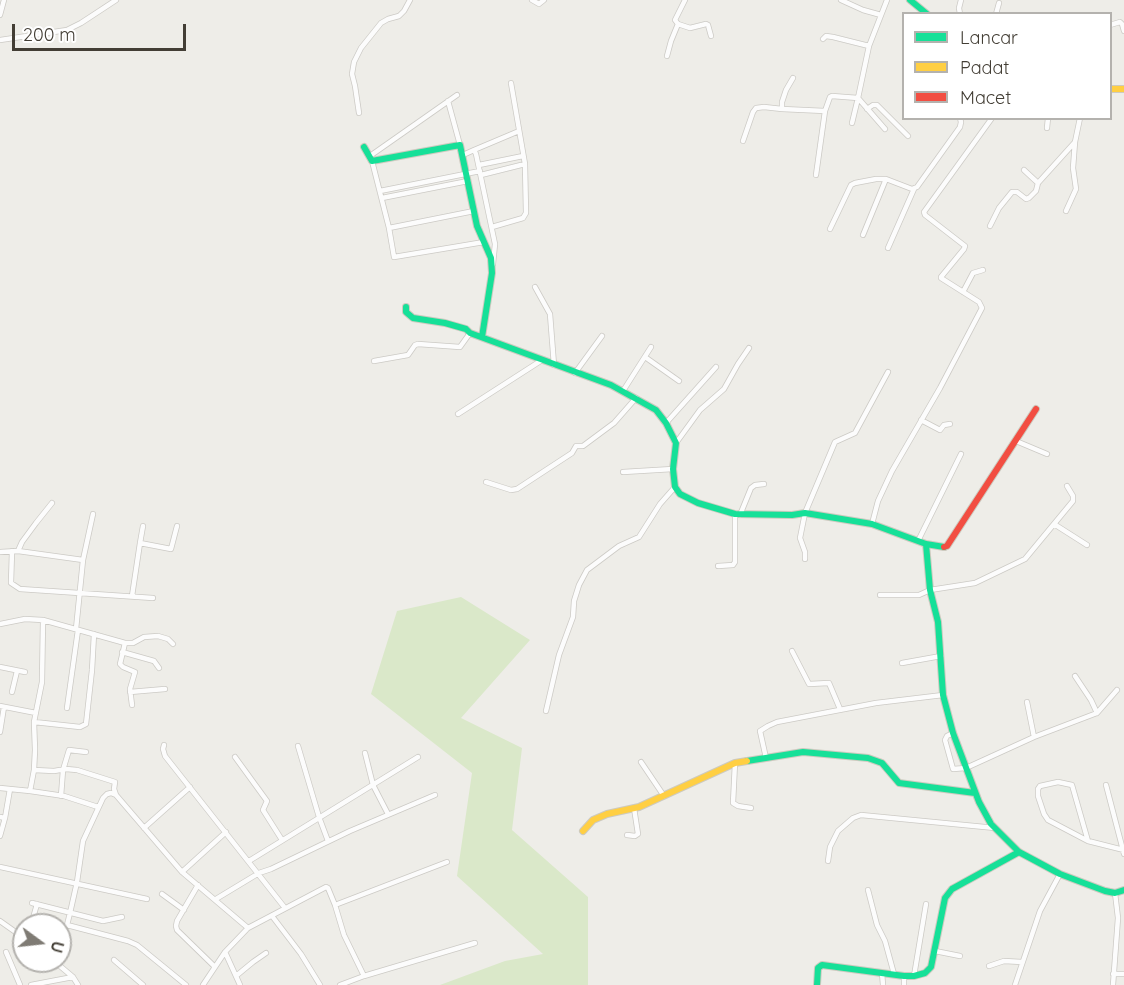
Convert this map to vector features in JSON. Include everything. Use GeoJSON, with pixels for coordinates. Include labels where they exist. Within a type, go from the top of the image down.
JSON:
{"type":"FeatureCollection","features":[{"type":"Feature","properties":{"kind":"street"},"geometry":{"type":"LineString","coordinates":[[0,15],[4,0]]}},
{"type":"Feature","properties":{"kind":"street"},"geometry":{"type":"LineString","coordinates":[[0,40],[67,30],[116,0]]}},
{"type":"Feature","properties":{"kind":"street"},"geometry":{"type":"LineString","coordinates":[[359,113],[352,74],[354,62],[361,48],[381,23],[399,16],[410,0]]}},
{"type":"Feature","properties":{"kind":"street"},"geometry":{"type":"LineString","coordinates":[[532,0],[539,4],[544,0]]}},
{"type":"Feature","properties":{"kind":"street"},"geometry":{"type":"LineString","coordinates":[[685,0],[675,19],[678,24],[692,28],[706,24],[711,36]]}},
{"type":"Feature","properties":{"kind":"street"},"geometry":{"type":"LineString","coordinates":[[841,0],[881,15]]}},
{"type":"Feature","properties":{"kind":"street"},"geometry":{"type":"LineString","coordinates":[[852,123],[869,46],[887,0]]}},
{"type":"Feature","properties":{"kind":"street"},"geometry":{"type":"LineString","coordinates":[[910,0],[925,12]]}},
{"type":"Feature","properties":{"kind":"street"},"geometry":{"type":"LineString","coordinates":[[997,12],[999,3]]}},
{"type":"Feature","properties":{"kind":"street"},"geometry":{"type":"LineString","coordinates":[[1112,25],[1119,22],[1124,31]]}},
{"type":"Feature","properties":{"kind":"street"},"geometry":{"type":"LineString","coordinates":[[668,56],[671,40],[678,24]]}},
{"type":"Feature","properties":{"kind":"street"},"geometry":{"type":"LineString","coordinates":[[823,39],[826,36],[833,37],[869,46]]}},
{"type":"Feature","properties":{"kind":"street"},"geometry":{"type":"LineString","coordinates":[[782,109],[786,90],[794,78]]}},
{"type":"Feature","properties":{"kind":"street"},"geometry":{"type":"LineString","coordinates":[[492,227],[523,218],[526,215],[525,164],[511,83]]}},
{"type":"Feature","properties":{"kind":"street"},"geometry":{"type":"LineString","coordinates":[[371,158],[457,95]]}},
{"type":"Feature","properties":{"kind":"street"},"geometry":{"type":"LineString","coordinates":[[816,175],[825,111],[831,96],[858,98],[885,129]]}},
{"type":"Feature","properties":{"kind":"street"},"geometry":{"type":"LineString","coordinates":[[448,101],[463,155],[480,235],[488,249],[492,273],[482,337]]}},
{"type":"Feature","properties":{"kind":"street"},"geometry":{"type":"LineString","coordinates":[[867,109],[877,105],[908,136]]}},
{"type":"Feature","properties":{"kind":"street"},"geometry":{"type":"LineString","coordinates":[[742,141],[756,108],[825,111]]}},
{"type":"Feature","properties":{"kind":"street"},"geometry":{"type":"LineString","coordinates":[[888,248],[914,189],[960,128],[961,120]]}},
{"type":"Feature","properties":{"kind":"street"},"geometry":{"type":"LineString","coordinates":[[872,524],[878,501],[892,471],[940,388],[982,308],[979,302],[941,277],[965,246],[924,212],[991,120]]}},
{"type":"Feature","properties":{"kind":"street"},"geometry":{"type":"LineString","coordinates":[[1047,128],[1048,120]]}},
{"type":"Feature","properties":{"kind":"street"},"geometry":{"type":"LineString","coordinates":[[1066,211],[1076,189],[1073,168],[1080,120]]}},
{"type":"Feature","properties":{"kind":"street"},"geometry":{"type":"LineString","coordinates":[[463,155],[519,131]]}},
{"type":"Feature","properties":{"kind":"street"},"geometry":{"type":"LineString","coordinates":[[990,226],[999,208],[1012,192],[1017,192],[1026,199],[1029,198],[1036,191],[1038,183],[1075,142]]}},
{"type":"Feature","properties":{"kind":"street"},"geometry":{"type":"LineString","coordinates":[[371,158],[387,159],[460,145]]}},
{"type":"Feature","properties":{"kind":"street"},"geometry":{"type":"LineString","coordinates":[[364,147],[371,158],[380,190],[395,258],[484,242]]}},
{"type":"Feature","properties":{"kind":"street"},"geometry":{"type":"LineString","coordinates":[[474,150],[481,173],[495,244],[495,255],[491,267]]}},
{"type":"Feature","properties":{"kind":"street"},"geometry":{"type":"LineString","coordinates":[[479,165],[524,156]]}},
{"type":"Feature","properties":{"kind":"street"},"geometry":{"type":"LineString","coordinates":[[381,198],[525,164]]}},
{"type":"Feature","properties":{"kind":"street"},"geometry":{"type":"LineString","coordinates":[[1024,170],[1038,183]]}},
{"type":"Feature","properties":{"kind":"street"},"geometry":{"type":"LineString","coordinates":[[380,190],[467,178]]}},
{"type":"Feature","properties":{"kind":"street"},"geometry":{"type":"LineString","coordinates":[[830,229],[851,185],[886,179],[914,189]]}},
{"type":"Feature","properties":{"kind":"street"},"geometry":{"type":"LineString","coordinates":[[862,235],[886,179]]}},
{"type":"Feature","properties":{"kind":"street"},"geometry":{"type":"LineString","coordinates":[[389,228],[488,213]]}},
{"type":"Feature","properties":{"kind":"street"},"geometry":{"type":"LineString","coordinates":[[963,292],[973,273],[983,270]]}},
{"type":"Feature","properties":{"kind":"street"},"geometry":{"type":"LineString","coordinates":[[535,287],[550,315],[554,365]]}},
{"type":"Feature","properties":{"kind":"street"},"geometry":{"type":"LineString","coordinates":[[406,307],[406,312],[413,318],[466,329],[470,333],[623,391],[656,410],[666,423],[676,443]]}},
{"type":"Feature","properties":{"kind":"street"},"geometry":{"type":"LineString","coordinates":[[374,361],[408,355],[415,345],[460,347],[470,333]]}},
{"type":"Feature","properties":{"kind":"street"},"geometry":{"type":"LineString","coordinates":[[575,373],[602,336]]}},
{"type":"Feature","properties":{"kind":"street"},"geometry":{"type":"LineString","coordinates":[[623,391],[651,346]]}},
{"type":"Feature","properties":{"kind":"street"},"geometry":{"type":"LineString","coordinates":[[749,348],[724,389],[700,410],[676,443],[673,469],[675,487],[680,494],[698,503],[737,515],[805,513],[872,524],[944,548],[1036,409]]}},
{"type":"Feature","properties":{"kind":"street"},"geometry":{"type":"LineString","coordinates":[[645,357],[679,381]]}},
{"type":"Feature","properties":{"kind":"street"},"geometry":{"type":"LineString","coordinates":[[458,414],[542,360]]}},
{"type":"Feature","properties":{"kind":"street"},"geometry":{"type":"LineString","coordinates":[[666,423],[716,367]]}},
{"type":"Feature","properties":{"kind":"street"},"geometry":{"type":"LineString","coordinates":[[805,559],[800,538],[805,513],[835,442],[855,433],[888,372]]}},
{"type":"Feature","properties":{"kind":"street"},"geometry":{"type":"LineString","coordinates":[[486,482],[511,490],[517,489],[572,453],[576,446],[583,446],[614,423],[636,398]]}},
{"type":"Feature","properties":{"kind":"street"},"geometry":{"type":"LineString","coordinates":[[921,420],[940,430],[944,425],[950,424]]}},
{"type":"Feature","properties":{"kind":"street"},"geometry":{"type":"LineString","coordinates":[[1016,441],[1047,454]]}},
{"type":"Feature","properties":{"kind":"street"},"geometry":{"type":"LineString","coordinates":[[918,541],[962,454]]}},
{"type":"Feature","properties":{"kind":"street"},"geometry":{"type":"LineString","coordinates":[[623,472],[673,469]]}},
{"type":"Feature","properties":{"kind":"street"},"geometry":{"type":"LineString","coordinates":[[718,566],[733,565],[735,562],[737,515],[751,488],[764,484]]}},
{"type":"Feature","properties":{"kind":"street"},"geometry":{"type":"LineString","coordinates":[[880,595],[919,595],[930,590],[975,583],[1025,559],[1072,501],[1073,496],[1067,486]]}},
{"type":"Feature","properties":{"kind":"street"},"geometry":{"type":"LineString","coordinates":[[546,711],[559,655],[573,617],[574,601],[587,570],[620,546],[639,537],[660,504],[675,487]]}},
{"type":"Feature","properties":{"kind":"street"},"geometry":{"type":"LineString","coordinates":[[52,503],[15,551],[11,578],[13,586],[20,589],[153,598]]}},
{"type":"Feature","properties":{"kind":"street"},"geometry":{"type":"LineString","coordinates":[[67,708],[77,629],[78,592],[93,514]]}},
{"type":"Feature","properties":{"kind":"street"},"geometry":{"type":"LineString","coordinates":[[1054,524],[1087,544]]}},
{"type":"Feature","properties":{"kind":"street"},"geometry":{"type":"LineString","coordinates":[[132,596],[144,526]]}},
{"type":"Feature","properties":{"kind":"street"},"geometry":{"type":"LineString","coordinates":[[140,543],[171,549],[177,526]]}},
{"type":"Feature","properties":{"kind":"street"},"geometry":{"type":"LineString","coordinates":[[927,544],[930,590],[938,622],[943,695],[953,733],[975,793],[991,824],[1018,852],[1060,874],[1105,891],[1115,893],[1124,890]]}},
{"type":"Feature","properties":{"kind":"street"},"geometry":{"type":"LineString","coordinates":[[0,552],[15,551],[83,560]]}},
{"type":"Feature","properties":{"kind":"street"},"geometry":{"type":"LineString","coordinates":[[0,624],[25,619],[43,620],[124,643],[133,643],[151,636],[164,638],[173,645]]}},
{"type":"Feature","properties":{"kind":"street"},"geometry":{"type":"LineString","coordinates":[[30,791],[34,771],[34,722],[42,682],[43,620]]}},
{"type":"Feature","properties":{"kind":"street"},"geometry":{"type":"LineString","coordinates":[[34,722],[80,727],[86,724],[94,634]]}},
{"type":"Feature","properties":{"kind":"street"},"geometry":{"type":"LineString","coordinates":[[124,643],[120,664],[135,672],[130,692],[132,705]]}},
{"type":"Feature","properties":{"kind":"street"},"geometry":{"type":"LineString","coordinates":[[792,651],[809,684],[829,683],[840,709]]}},
{"type":"Feature","properties":{"kind":"street"},"geometry":{"type":"LineString","coordinates":[[122,652],[154,661],[159,668]]}},
{"type":"Feature","properties":{"kind":"street"},"geometry":{"type":"LineString","coordinates":[[902,663],[941,656]]}},
{"type":"Feature","properties":{"kind":"street"},"geometry":{"type":"LineString","coordinates":[[0,667],[25,672]]}},
{"type":"Feature","properties":{"kind":"street"},"geometry":{"type":"LineString","coordinates":[[12,692],[17,671]]}},
{"type":"Feature","properties":{"kind":"street"},"geometry":{"type":"LineString","coordinates":[[1075,676],[1091,700],[1096,713]]}},
{"type":"Feature","properties":{"kind":"street"},"geometry":{"type":"LineString","coordinates":[[130,692],[165,689]]}},
{"type":"Feature","properties":{"kind":"street"},"geometry":{"type":"LineString","coordinates":[[953,733],[945,740],[954,769],[966,768],[1035,736],[1096,713],[1118,690]]}},
{"type":"Feature","properties":{"kind":"street"},"geometry":{"type":"LineString","coordinates":[[766,758],[760,731],[790,718],[876,703],[943,695]]}},
{"type":"Feature","properties":{"kind":"street"},"geometry":{"type":"LineString","coordinates":[[1027,702],[1035,736]]}},
{"type":"Feature","properties":{"kind":"street"},"geometry":{"type":"LineString","coordinates":[[0,732],[2,707],[36,712]]}},
{"type":"Feature","properties":{"kind":"street"},"geometry":{"type":"LineString","coordinates":[[164,745],[164,753],[285,908]]}},
{"type":"Feature","properties":{"kind":"street"},"geometry":{"type":"LineString","coordinates":[[298,746],[328,841]]}},
{"type":"Feature","properties":{"kind":"street"},"geometry":{"type":"LineString","coordinates":[[61,796],[63,770],[69,750],[86,752]]}},
{"type":"Feature","properties":{"kind":"street"},"geometry":{"type":"LineString","coordinates":[[583,831],[593,820],[607,814],[634,808],[735,764],[803,752],[868,758],[882,763],[900,783],[975,793]]}},
{"type":"Feature","properties":{"kind":"street"},"geometry":{"type":"LineString","coordinates":[[365,753],[373,785],[388,814]]}},
{"type":"Feature","properties":{"kind":"street"},"geometry":{"type":"LineString","coordinates":[[235,757],[267,801],[263,810],[282,840]]}},
{"type":"Feature","properties":{"kind":"street"},"geometry":{"type":"LineString","coordinates":[[249,861],[418,758]]}},
{"type":"Feature","properties":{"kind":"street"},"geometry":{"type":"LineString","coordinates":[[641,762],[664,796]]}},
{"type":"Feature","properties":{"kind":"street"},"geometry":{"type":"LineString","coordinates":[[735,764],[733,802],[738,806],[751,808]]}},
{"type":"Feature","properties":{"kind":"street"},"geometry":{"type":"LineString","coordinates":[[34,771],[77,770],[114,782],[116,795],[183,872],[248,928]]}},
{"type":"Feature","properties":{"kind":"street"},"geometry":{"type":"LineString","coordinates":[[1088,841],[1072,785],[1058,782],[1040,786],[1038,796],[1048,820],[1088,841],[1124,852]]}},
{"type":"Feature","properties":{"kind":"street"},"geometry":{"type":"LineString","coordinates":[[1106,786],[1124,852]]}},
{"type":"Feature","properties":{"kind":"street"},"geometry":{"type":"LineString","coordinates":[[144,828],[190,787]]}},
{"type":"Feature","properties":{"kind":"street"},"geometry":{"type":"LineString","coordinates":[[0,788],[61,796],[98,807]]}},
{"type":"Feature","properties":{"kind":"street"},"geometry":{"type":"LineString","coordinates":[[0,836],[2,817],[10,789]]}},
{"type":"Feature","properties":{"kind":"street"},"geometry":{"type":"LineString","coordinates":[[33,913],[34,904],[70,913],[83,841],[98,807],[107,794],[116,795]]}},
{"type":"Feature","properties":{"kind":"street"},"geometry":{"type":"LineString","coordinates":[[216,899],[259,873],[435,795]]}},
{"type":"Feature","properties":{"kind":"street"},"geometry":{"type":"LineString","coordinates":[[627,835],[638,834],[634,808]]}},
{"type":"Feature","properties":{"kind":"street"},"geometry":{"type":"LineString","coordinates":[[828,861],[830,848],[838,831],[861,814],[994,828]]}},
{"type":"Feature","properties":{"kind":"street"},"geometry":{"type":"LineString","coordinates":[[183,872],[226,832]]}},
{"type":"Feature","properties":{"kind":"street"},"geometry":{"type":"LineString","coordinates":[[817,985],[818,968],[822,965],[904,976],[925,973],[931,967],[945,898],[952,889],[1018,852]]}},
{"type":"Feature","properties":{"kind":"street"},"geometry":{"type":"LineString","coordinates":[[335,905],[447,862]]}},
{"type":"Feature","properties":{"kind":"street"},"geometry":{"type":"LineString","coordinates":[[0,867],[147,898]]}},
{"type":"Feature","properties":{"kind":"street"},"geometry":{"type":"LineString","coordinates":[[1015,985],[1040,911],[1060,874]]}},
{"type":"Feature","properties":{"kind":"street"},"geometry":{"type":"LineString","coordinates":[[198,885],[176,926],[177,930],[215,967]]}},
{"type":"Feature","properties":{"kind":"street"},"geometry":{"type":"LineString","coordinates":[[203,985],[225,952],[248,928],[326,887],[335,905],[344,935],[364,976]]}},
{"type":"Feature","properties":{"kind":"street"},"geometry":{"type":"LineString","coordinates":[[868,890],[894,975]]}},
{"type":"Feature","properties":{"kind":"street"},"geometry":{"type":"LineString","coordinates":[[1113,985],[1118,918],[1115,893]]}},
{"type":"Feature","properties":{"kind":"street"},"geometry":{"type":"LineString","coordinates":[[162,894],[184,910]]}},
{"type":"Feature","properties":{"kind":"street"},"geometry":{"type":"LineString","coordinates":[[914,976],[926,904]]}},
{"type":"Feature","properties":{"kind":"street"},"geometry":{"type":"LineString","coordinates":[[72,913],[103,921],[122,917]]}},
{"type":"Feature","properties":{"kind":"street"},"geometry":{"type":"LineString","coordinates":[[272,916],[301,954],[320,985]]}},
{"type":"Feature","properties":{"kind":"street"},"geometry":{"type":"LineString","coordinates":[[72,926],[137,945],[186,985]]}},
{"type":"Feature","properties":{"kind":"street"},"geometry":{"type":"LineString","coordinates":[[340,985],[475,943]]}},
{"type":"Feature","properties":{"kind":"street"},"geometry":{"type":"LineString","coordinates":[[1116,948],[1124,949]]}},
{"type":"Feature","properties":{"kind":"street"},"geometry":{"type":"LineString","coordinates":[[935,951],[960,956]]}},
{"type":"Feature","properties":{"kind":"street"},"geometry":{"type":"LineString","coordinates":[[6,952],[20,985]]}},
{"type":"Feature","properties":{"kind":"street"},"geometry":{"type":"LineString","coordinates":[[225,952],[240,985]]}},
{"type":"Feature","properties":{"kind":"street"},"geometry":{"type":"LineString","coordinates":[[236,976],[266,953]]}},
{"type":"Feature","properties":{"kind":"street"},"geometry":{"type":"LineString","coordinates":[[114,960],[143,985]]}},
{"type":"Feature","properties":{"kind":"street"},"geometry":{"type":"LineString","coordinates":[[989,966],[1004,962],[1022,962]]}},
{"type":"Feature","properties":{"kind":"street"},"geometry":{"type":"LineString","coordinates":[[68,973],[78,985]]}},
{"type":"Feature","properties":{"kind":"street"},"geometry":{"type":"LineString","coordinates":[[882,973],[883,985]]}},
{"type":"Feature","properties":{"kind":"street"},"geometry":{"type":"LineString","coordinates":[[1113,974],[1124,974]]}},
{"type":"Feature","properties":{"kind":"street"},"geometry":{"type":"LineString","coordinates":[[904,976],[904,985]]}},
{"type":"Feature","properties":{"kind":"street"},"geometry":{"type":"LineString","coordinates":[[31,985],[73,977]]}},
{"type":"Feature","properties":{"kind":"green space"},"geometry":{"type":"Polygon","coordinates":[[[461,597],[530,640],[461,718],[522,748],[512,830],[588,897],[588,985],[440,985],[505,961],[543,954],[457,876],[472,773],[371,694],[397,611],[461,597]]]}},
{"type":"Feature","properties":{"kind":"traffic: fast"},"geometry":{"type":"LineString","coordinates":[[910,0],[925,12]]}},
{"type":"Feature","properties":{"kind":"traffic: fast"},"geometry":{"type":"LineString","coordinates":[[364,147],[372,161],[460,145],[477,226],[491,258],[492,273],[482,337]]}},
{"type":"Feature","properties":{"kind":"traffic: fast"},"geometry":{"type":"LineString","coordinates":[[406,307],[406,312],[413,318],[466,329],[470,333],[611,385],[656,410],[666,423],[676,443],[673,469],[675,487],[680,494],[698,503],[735,514],[792,515],[805,513],[872,524],[926,544],[944,547]]}},
{"type":"Feature","properties":{"kind":"traffic: fast"},"geometry":{"type":"LineString","coordinates":[[926,544],[930,590],[938,622],[943,695],[953,733],[979,802],[991,824],[1019,852],[1060,874],[1105,891],[1115,893],[1124,890]]}},
{"type":"Feature","properties":{"kind":"traffic: fast"},"geometry":{"type":"LineString","coordinates":[[747,761],[803,752],[868,758],[882,763],[899,783],[975,793]]}},
{"type":"Feature","properties":{"kind":"traffic: fast"},"geometry":{"type":"LineString","coordinates":[[817,985],[818,968],[822,965],[904,976],[925,973],[931,967],[945,898],[952,889],[1019,852]]}},
{"type":"Feature","properties":{"kind":"traffic: slow"},"geometry":{"type":"LineString","coordinates":[[1112,89],[1124,89]]}},
{"type":"Feature","properties":{"kind":"traffic: slow"},"geometry":{"type":"LineString","coordinates":[[583,831],[593,820],[607,814],[639,807],[735,763],[747,761]]}},
{"type":"Feature","properties":{"kind":"traffic: jam"},"geometry":{"type":"LineString","coordinates":[[944,547],[947,546],[1036,409]]}}]}
